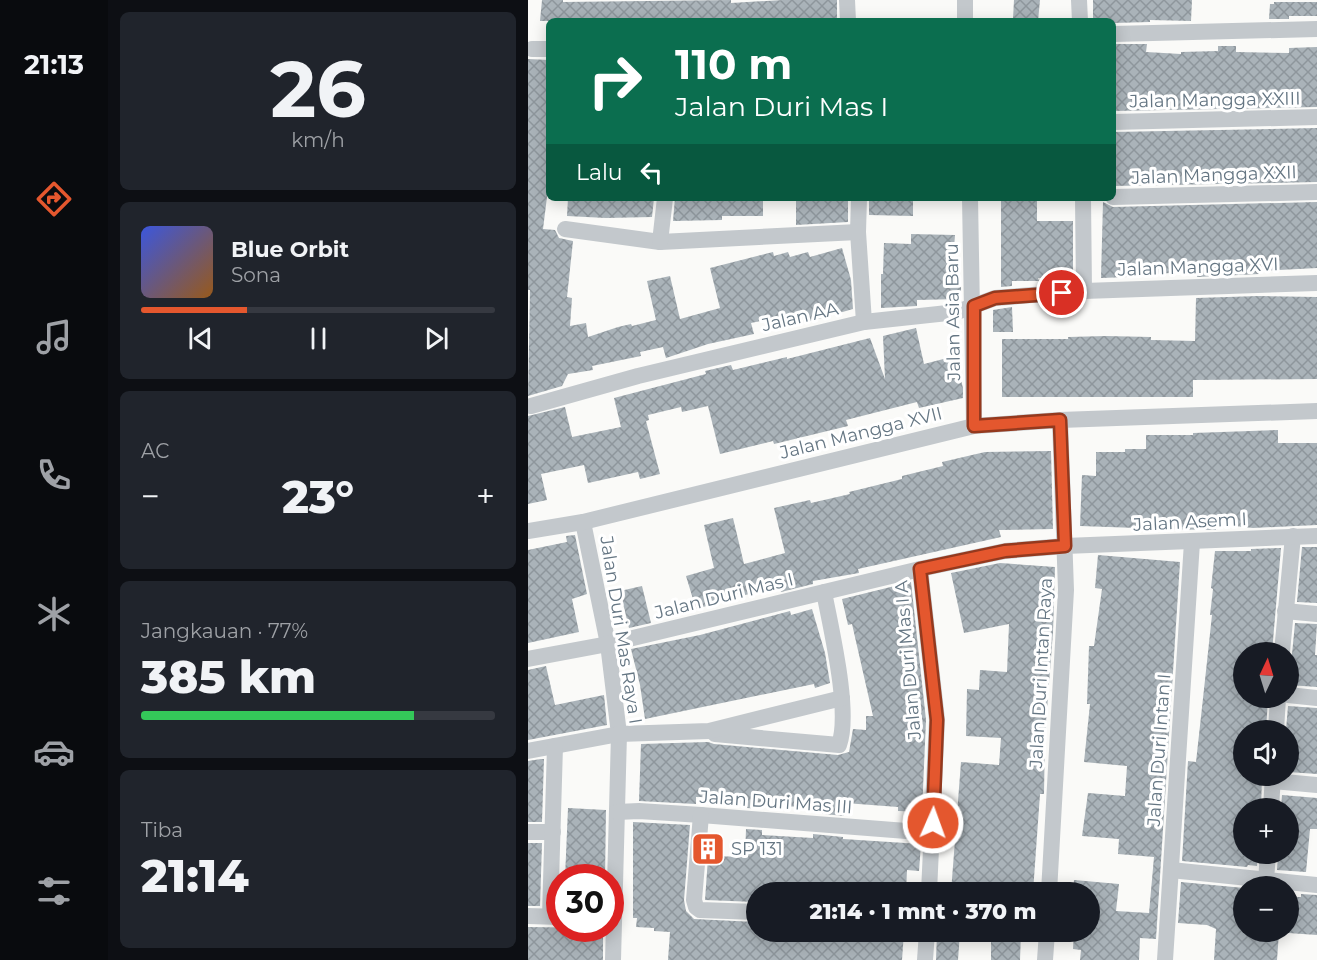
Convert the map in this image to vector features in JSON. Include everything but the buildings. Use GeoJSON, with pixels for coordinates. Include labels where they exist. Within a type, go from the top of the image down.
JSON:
{"type":"FeatureCollection","features":[{"type":"Feature","properties":{"kind":"street"},"geometry":{"type":"LineString","coordinates":[[848,0],[848,18]]}},
{"type":"Feature","properties":{"kind":"street"},"geometry":{"type":"LineString","coordinates":[[965,0],[965,18]]}},
{"type":"Feature","properties":{"kind":"street"},"geometry":{"type":"LineString","coordinates":[[1079,0],[1080,18]]}},
{"type":"Feature","properties":{"kind":"street"},"geometry":{"type":"LineString","coordinates":[[1116,34],[1317,29]]}},
{"type":"Feature","properties":{"kind":"street"},"geometry":{"type":"LineString","coordinates":[[532,49],[546,49]]}},
{"type":"Feature","properties":{"kind":"street","name":"Jalan Mangga XXIII"},"geometry":{"type":"LineString","coordinates":[[1116,122],[1317,117]]}},
{"type":"Feature","properties":{"kind":"street","name":"Jalan Mangga XXII"},"geometry":{"type":"LineString","coordinates":[[1116,197],[1317,192]]}},
{"type":"Feature","properties":{"kind":"street"},"geometry":{"type":"LineString","coordinates":[[660,242],[665,201]]}},
{"type":"Feature","properties":{"kind":"street"},"geometry":{"type":"LineString","coordinates":[[859,201],[858,232],[864,322]]}},
{"type":"Feature","properties":{"kind":"street","name":"Jalan Asia Baru"},"geometry":{"type":"LineString","coordinates":[[970,201],[974,306],[974,426]]}},
{"type":"Feature","properties":{"kind":"street"},"geometry":{"type":"LineString","coordinates":[[1083,201],[1084,291]]}},
{"type":"Feature","properties":{"kind":"street"},"geometry":{"type":"LineString","coordinates":[[565,229],[660,242],[858,232]]}},
{"type":"Feature","properties":{"kind":"street","name":"Jalan Mangga XVI"},"geometry":{"type":"LineString","coordinates":[[974,306],[995,298],[1084,291],[1317,283]]}},
{"type":"Feature","properties":{"kind":"street","name":"Jalan AA"},"geometry":{"type":"LineString","coordinates":[[531,406],[638,375],[864,322],[957,312],[974,306]]}},
{"type":"Feature","properties":{"kind":"street","name":"Jalan Mangga XVII"},"geometry":{"type":"LineString","coordinates":[[528,531],[583,522],[974,426],[1060,420],[1317,411]]}},
{"type":"Feature","properties":{"kind":"street","name":"Jalan Duri Intan Raya"},"geometry":{"type":"LineString","coordinates":[[1050,882],[1066,590],[1060,420]]}},
{"type":"Feature","properties":{"kind":"street","name":"Jalan Duri Mas Raya I"},"geometry":{"type":"LineString","coordinates":[[583,522],[608,644],[619,734],[615,864]]}},
{"type":"Feature","properties":{"kind":"street"},"geometry":{"type":"LineString","coordinates":[[1283,642],[1293,536]]}},
{"type":"Feature","properties":{"kind":"street","name":"Jalan Asem I"},"geometry":{"type":"LineString","coordinates":[[1065,546],[1317,536]]}},
{"type":"Feature","properties":{"kind":"street","name":"Jalan Duri Intan I"},"geometry":{"type":"LineString","coordinates":[[1165,960],[1192,542]]}},
{"type":"Feature","properties":{"kind":"street","name":"Jalan Duri Mas I"},"geometry":{"type":"LineString","coordinates":[[528,659],[608,644],[920,569],[1005,551],[1065,546]]}},
{"type":"Feature","properties":{"kind":"street","name":"Jalan Duri Mas I A"},"geometry":{"type":"LineString","coordinates":[[920,569],[937,720],[930,882]]}},
{"type":"Feature","properties":{"kind":"street"},"geometry":{"type":"LineString","coordinates":[[709,731],[717,734],[836,746],[840,742],[842,698],[824,592]]}},
{"type":"Feature","properties":{"kind":"street"},"geometry":{"type":"LineString","coordinates":[[1285,611],[1317,614]]}},
{"type":"Feature","properties":{"kind":"street"},"geometry":{"type":"LineString","coordinates":[[1299,696],[1317,698]]}},
{"type":"Feature","properties":{"kind":"street"},"geometry":{"type":"LineString","coordinates":[[528,752],[619,734],[709,731],[842,698]]}},
{"type":"Feature","properties":{"kind":"street"},"geometry":{"type":"LineString","coordinates":[[554,864],[555,746]]}},
{"type":"Feature","properties":{"kind":"street"},"geometry":{"type":"LineString","coordinates":[[1299,782],[1317,784]]}},
{"type":"Feature","properties":{"kind":"street","name":"Jalan Duri Mas III"},"geometry":{"type":"LineString","coordinates":[[617,812],[701,815],[932,833]]}},
{"type":"Feature","properties":{"kind":"street"},"geometry":{"type":"LineString","coordinates":[[701,815],[694,900],[696,907],[700,910],[746,912]]}},
{"type":"Feature","properties":{"kind":"street"},"geometry":{"type":"LineString","coordinates":[[528,832],[553,832]]}},
{"type":"Feature","properties":{"kind":"street"},"geometry":{"type":"LineString","coordinates":[[1171,870],[1233,877]]}},
{"type":"Feature","properties":{"kind":"street"},"geometry":{"type":"LineString","coordinates":[[1299,883],[1317,885]]}},
{"type":"Feature","properties":{"kind":"street"},"geometry":{"type":"LineString","coordinates":[[528,916],[546,917]]}},
{"type":"Feature","properties":{"kind":"street","name":"Jalan Duri Mas Raya I"},"geometry":{"type":"LineString","coordinates":[[612,942],[613,960]]}},
{"type":"Feature","properties":{"kind":"street"},"geometry":{"type":"LineString","coordinates":[[925,960],[926,942]]}},
{"type":"Feature","properties":{"kind":"street"},"geometry":{"type":"LineString","coordinates":[[1046,960],[1047,942]]}},
{"type":"Feature","properties":{"kind":"place","name":"SP 131"},"geometry":{"type":"Point","coordinates":[708,849]}},
{"type":"Feature","properties":{"kind":"route"},"geometry":{"type":"LineString","coordinates":[[933,823],[937,720],[920,569],[1005,551],[1065,546],[1060,420],[974,426],[974,306],[995,298],[1062,293]]}}]}
